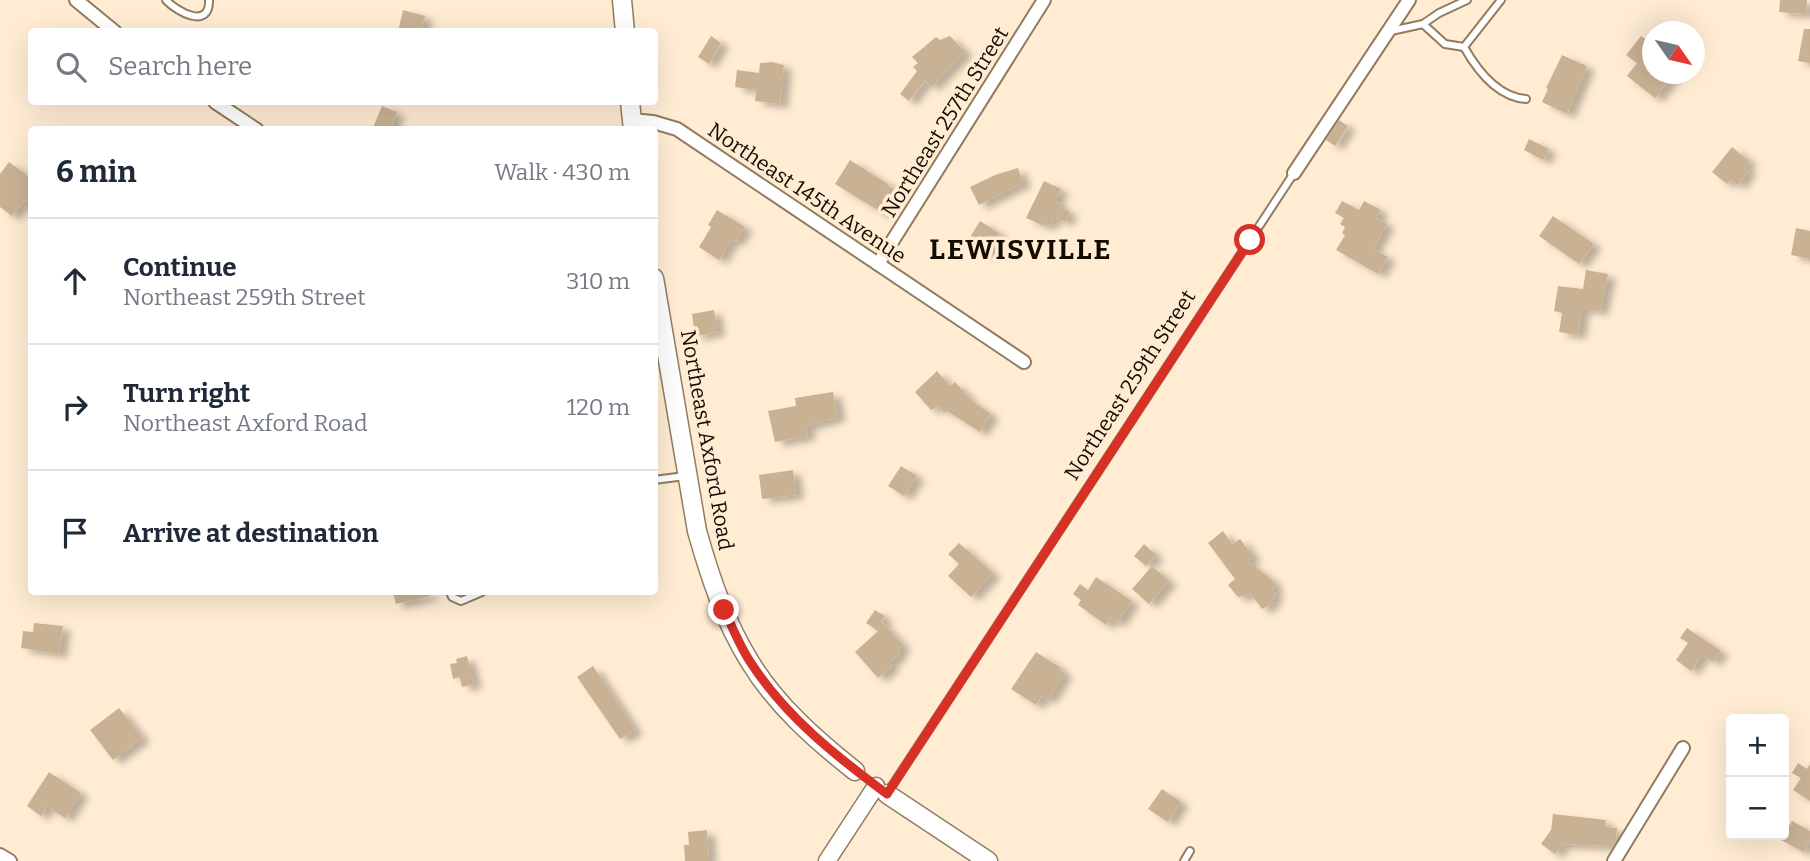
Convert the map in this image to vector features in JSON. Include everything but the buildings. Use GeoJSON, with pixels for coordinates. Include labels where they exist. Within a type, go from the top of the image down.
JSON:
{"type":"FeatureCollection","features":[{"type":"Feature","properties":{"kind":"main road"},"geometry":{"type":"LineString","coordinates":[[622,0],[625,28]]}},
{"type":"Feature","properties":{"kind":"main road"},"geometry":{"type":"LineString","coordinates":[[630,105],[632,125]]}},
{"type":"Feature","properties":{"kind":"main road","name":"Northeast Axford Road"},"geometry":{"type":"LineString","coordinates":[[658,323],[660,345],[698,531],[709,573],[724,610],[750,663],[790,713],[855,771]]}},
{"type":"Feature","properties":{"kind":"main road"},"geometry":{"type":"LineString","coordinates":[[882,790],[988,861]]}},
{"type":"Feature","properties":{"kind":"street"},"geometry":{"type":"LineString","coordinates":[[76,0],[110,28]]}},
{"type":"Feature","properties":{"kind":"street","name":"Northeast 257th Street"},"geometry":{"type":"LineString","coordinates":[[878,264],[1044,0]]}},
{"type":"Feature","properties":{"kind":"street","name":"Northeast 259th Street"},"geometry":{"type":"LineString","coordinates":[[1294,173],[1409,0]]}},
{"type":"Feature","properties":{"kind":"street"},"geometry":{"type":"LineString","coordinates":[[220,105],[251,126]]}},
{"type":"Feature","properties":{"kind":"street","name":"Northeast 145th Avenue"},"geometry":{"type":"LineString","coordinates":[[632,125],[653,122],[677,129],[1024,362]]}},
{"type":"Feature","properties":{"kind":"street"},"geometry":{"type":"LineString","coordinates":[[1614,861],[1684,748]]}},
{"type":"Feature","properties":{"kind":"street","name":"Northeast Axford Road"},"geometry":{"type":"LineString","coordinates":[[855,771],[882,790]]}},
{"type":"Feature","properties":{"kind":"street","name":"Northeast 259th Street"},"geometry":{"type":"LineString","coordinates":[[827,861],[882,790]]}},
{"type":"Feature","properties":{"kind":"street"},"geometry":{"type":"LineString","coordinates":[[0,855],[10,861]]}},
{"type":"Feature","properties":{"kind":"lane"},"geometry":{"type":"LineString","coordinates":[[166,0],[180,13],[188,16],[206,13],[209,0]]}},
{"type":"Feature","properties":{"kind":"lane"},"geometry":{"type":"LineString","coordinates":[[1388,31],[1423,24],[1467,0]]}},
{"type":"Feature","properties":{"kind":"lane"},"geometry":{"type":"LineString","coordinates":[[1464,47],[1501,0]]}},
{"type":"Feature","properties":{"kind":"lane"},"geometry":{"type":"LineString","coordinates":[[1423,24],[1445,44],[1464,47],[1498,89],[1511,96],[1526,99]]}},
{"type":"Feature","properties":{"kind":"lane","name":"Northeast 259th Street"},"geometry":{"type":"LineString","coordinates":[[882,790],[1294,173]]}},
{"type":"Feature","properties":{"kind":"lane"},"geometry":{"type":"LineString","coordinates":[[658,479],[687,475]]}},
{"type":"Feature","properties":{"kind":"lane"},"geometry":{"type":"LineString","coordinates":[[451,595],[461,601],[475,595]]}},
{"type":"Feature","properties":{"kind":"lane"},"geometry":{"type":"LineString","coordinates":[[1184,861],[1190,851]]}},
{"type":"Feature","properties":{"kind":"district","name":"LEWISVILLE"},"geometry":{"type":"Point","coordinates":[1021,249]}},
{"type":"Feature","properties":{"kind":"route"},"geometry":{"type":"LineString","coordinates":[[724,610],[750,663],[790,713],[823,745],[887,794],[1250,240]]}}]}
